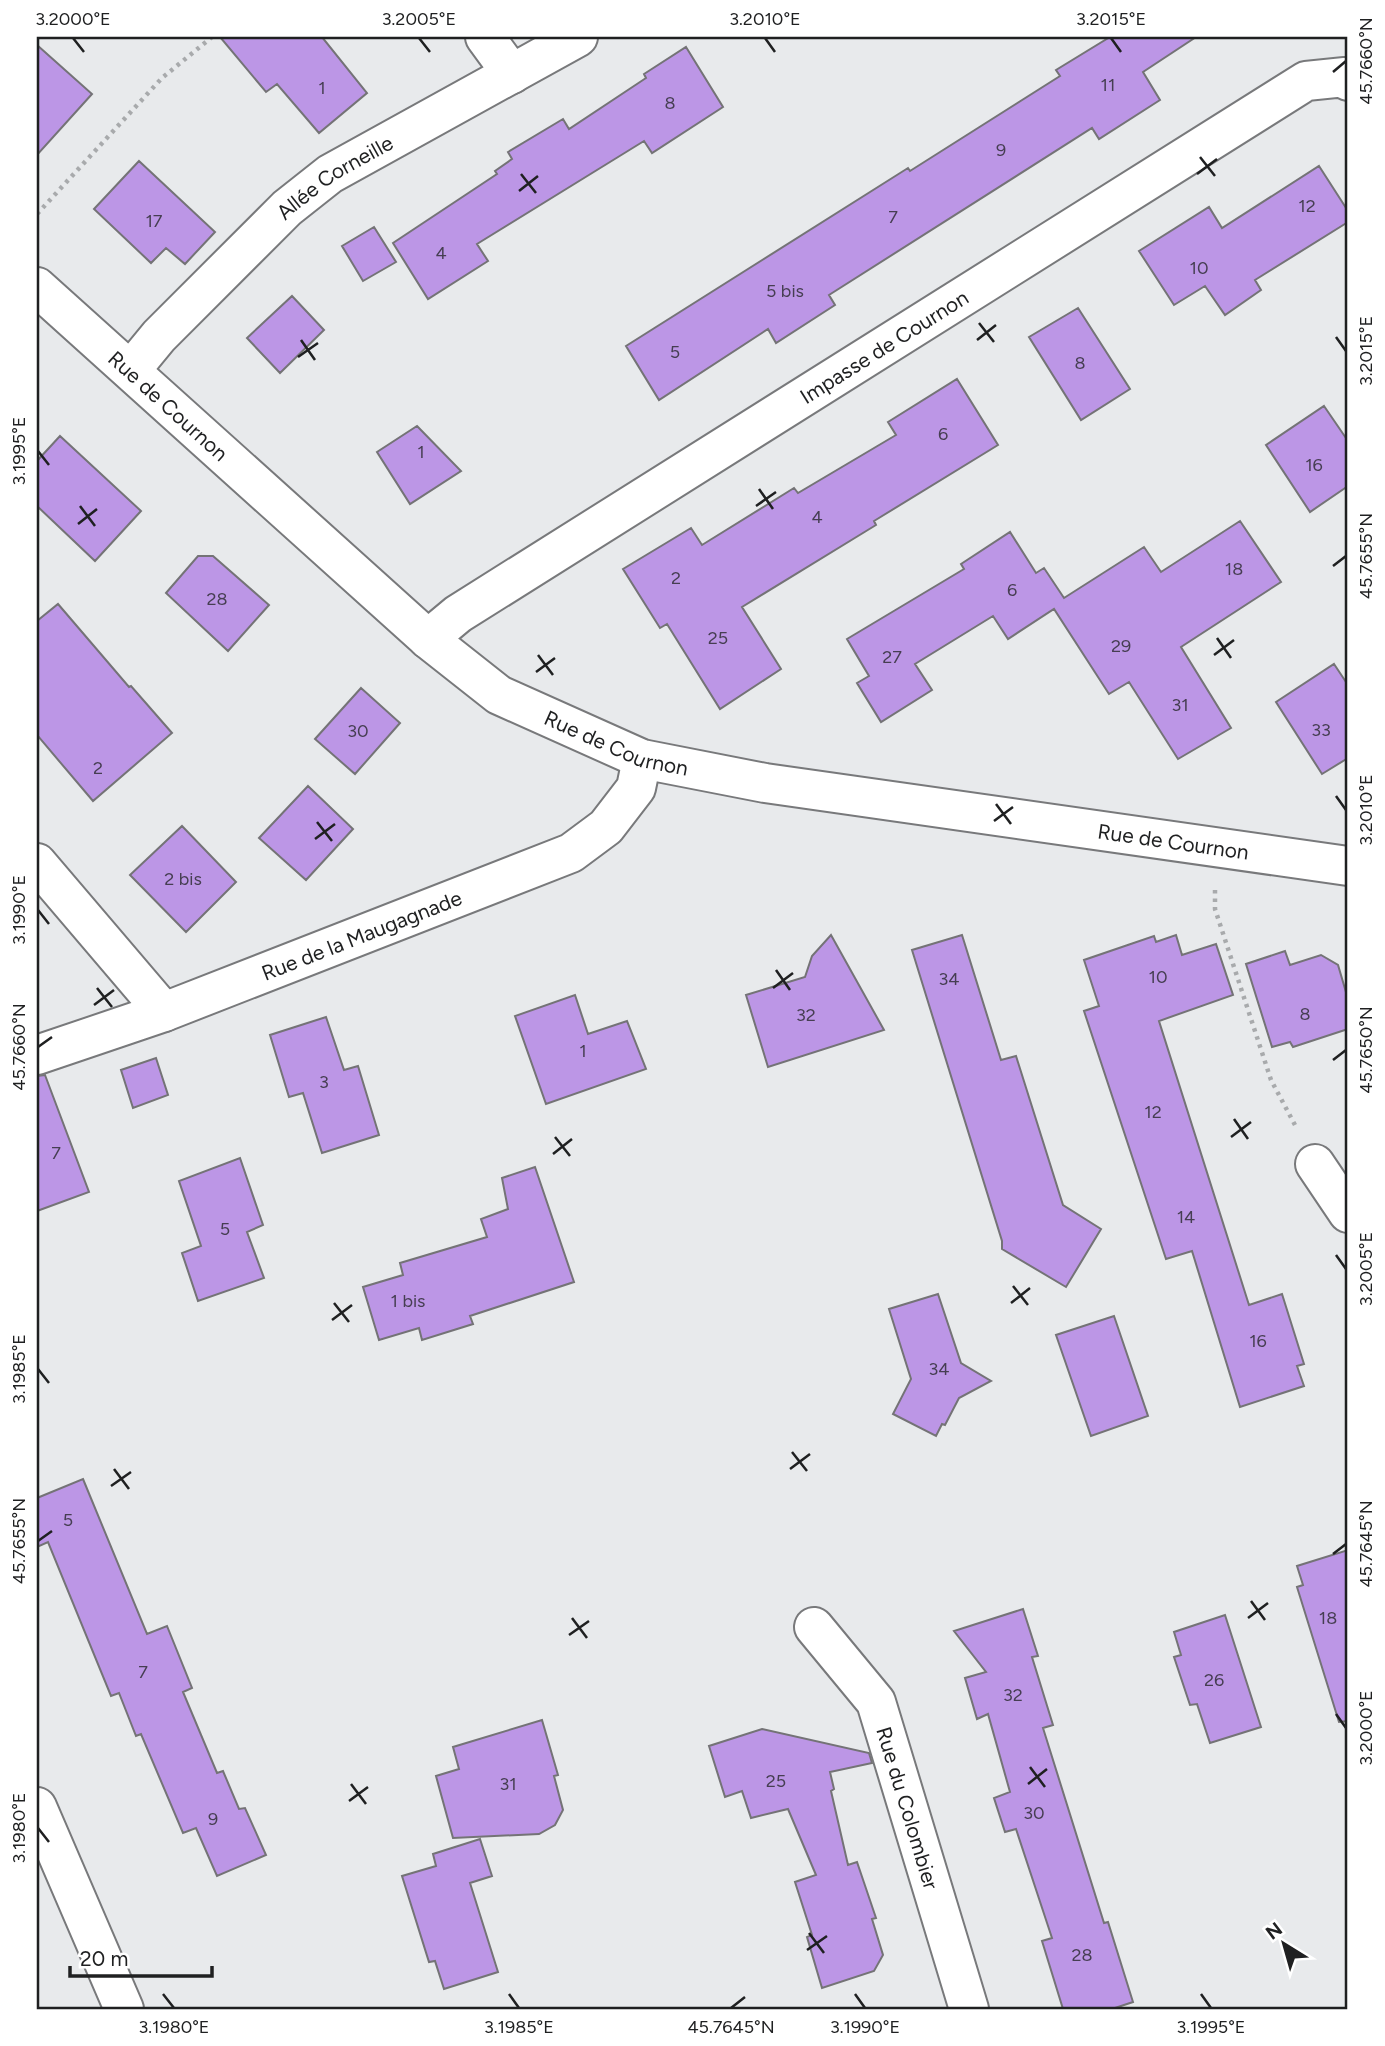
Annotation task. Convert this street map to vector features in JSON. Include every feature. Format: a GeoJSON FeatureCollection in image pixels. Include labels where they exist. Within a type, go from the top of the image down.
{"type":"FeatureCollection","features":[{"type":"Feature","properties":{"kind":"street"},"geometry":{"type":"LineString","coordinates":[[485,37],[512,74]]}},
{"type":"Feature","properties":{"kind":"street","name":"Allée Corneille"},"geometry":{"type":"LineString","coordinates":[[131,370],[159,336],[287,208],[330,174],[578,37]]}},
{"type":"Feature","properties":{"kind":"street","name":"Impasse de Cournon"},"geometry":{"type":"LineString","coordinates":[[428,639],[469,606],[1307,81],[1345,78],[1348,81]]}},
{"type":"Feature","properties":{"kind":"street","name":"Rue de Cournon"},"geometry":{"type":"LineString","coordinates":[[37,287],[428,639],[499,695],[642,759],[765,783],[1348,866]]}},
{"type":"Feature","properties":{"kind":"street","name":"Rue de la Maugagnade"},"geometry":{"type":"LineString","coordinates":[[37,1055],[164,1012],[572,853],[606,827],[636,788],[642,759]]}},
{"type":"Feature","properties":{"kind":"street"},"geometry":{"type":"LineString","coordinates":[[37,863],[164,1012]]}},
{"type":"Feature","properties":{"kind":"street"},"geometry":{"type":"LineString","coordinates":[[1315,1164],[1348,1213]]}},
{"type":"Feature","properties":{"kind":"street","name":"Rue du Colombier"},"geometry":{"type":"LineString","coordinates":[[814,1627],[876,1702],[969,2009]]}},
{"type":"Feature","properties":{"kind":"street"},"geometry":{"type":"LineString","coordinates":[[37,1807],[124,2009]]}},
{"type":"Feature","properties":{"kind":"path"},"geometry":{"type":"LineString","coordinates":[[37,214],[162,78],[212,37]]}},
{"type":"Feature","properties":{"kind":"path"},"geometry":{"type":"LineString","coordinates":[[1223,848],[1214,892],[1215,909],[1271,1080],[1315,1164]]}},
{"type":"Feature","properties":{"kind":"building"},"geometry":{"type":"Polygon","coordinates":[[[220,37],[322,37],[367,93],[319,133],[277,84],[266,92],[220,37]]]}},
{"type":"Feature","properties":{"kind":"building"},"geometry":{"type":"Polygon","coordinates":[[[1110,37],[1196,37],[1143,72],[1160,100],[1099,139],[1092,128],[829,295],[835,305],[776,343],[768,329],[659,400],[626,346],[908,168],[910,171],[1060,76],[1056,70],[1110,37]]]}},
{"type":"Feature","properties":{"kind":"building"},"geometry":{"type":"Polygon","coordinates":[[[37,45],[92,94],[37,155],[37,45]]]}},
{"type":"Feature","properties":{"kind":"building"},"geometry":{"type":"Polygon","coordinates":[[[686,47],[723,107],[652,153],[644,141],[477,244],[488,261],[428,299],[393,243],[497,174],[495,171],[512,159],[508,152],[563,119],[569,129],[646,78],[644,74],[686,47]]]}},
{"type":"Feature","properties":{"kind":"building"},"geometry":{"type":"Polygon","coordinates":[[[139,161],[215,232],[185,264],[166,248],[151,263],[94,209],[139,161]]]}},
{"type":"Feature","properties":{"kind":"building"},"geometry":{"type":"Polygon","coordinates":[[[1319,166],[1348,211],[1348,222],[1255,280],[1261,290],[1225,315],[1205,286],[1174,305],[1139,251],[1209,207],[1222,228],[1319,166]]]}},
{"type":"Feature","properties":{"kind":"building"},"geometry":{"type":"Polygon","coordinates":[[[374,227],[396,262],[363,281],[342,246],[374,227]]]}},
{"type":"Feature","properties":{"kind":"building"},"geometry":{"type":"Polygon","coordinates":[[[292,296],[324,330],[280,373],[247,338],[292,296]]]}},
{"type":"Feature","properties":{"kind":"building"},"geometry":{"type":"Polygon","coordinates":[[[1078,308],[1130,389],[1081,420],[1029,337],[1078,308]]]}},
{"type":"Feature","properties":{"kind":"building"},"geometry":{"type":"Polygon","coordinates":[[[957,379],[998,445],[874,521],[876,525],[742,607],[781,669],[720,709],[667,624],[660,628],[623,569],[691,528],[702,545],[794,488],[798,493],[896,435],[888,422],[957,379]]]}},
{"type":"Feature","properties":{"kind":"building"},"geometry":{"type":"Polygon","coordinates":[[[1324,406],[1348,441],[1348,486],[1310,512],[1266,445],[1324,406]]]}},
{"type":"Feature","properties":{"kind":"building"},"geometry":{"type":"Polygon","coordinates":[[[417,426],[461,471],[410,504],[377,452],[417,426]]]}},
{"type":"Feature","properties":{"kind":"building"},"geometry":{"type":"Polygon","coordinates":[[[60,436],[141,511],[95,561],[37,506],[37,461],[60,436]]]}},
{"type":"Feature","properties":{"kind":"building"},"geometry":{"type":"Polygon","coordinates":[[[1240,521],[1281,582],[1181,647],[1231,728],[1178,759],[1129,682],[1109,694],[1054,609],[1008,639],[993,616],[915,664],[932,690],[881,722],[857,683],[869,676],[847,639],[964,569],[961,564],[1010,532],[1036,573],[1044,568],[1064,598],[1144,547],[1161,572],[1240,521]]]}},
{"type":"Feature","properties":{"kind":"building"},"geometry":{"type":"Polygon","coordinates":[[[198,556],[213,556],[269,605],[228,651],[166,593],[198,556]]]}},
{"type":"Feature","properties":{"kind":"building"},"geometry":{"type":"Polygon","coordinates":[[[58,604],[172,733],[93,801],[37,735],[37,621],[58,604]]]}},
{"type":"Feature","properties":{"kind":"building"},"geometry":{"type":"Polygon","coordinates":[[[1334,664],[1348,685],[1348,758],[1322,774],[1276,702],[1334,664]]]}},
{"type":"Feature","properties":{"kind":"building"},"geometry":{"type":"Polygon","coordinates":[[[361,688],[400,723],[355,774],[315,739],[361,688]]]}},
{"type":"Feature","properties":{"kind":"building"},"geometry":{"type":"Polygon","coordinates":[[[308,786],[353,829],[306,880],[259,838],[308,786]]]}},
{"type":"Feature","properties":{"kind":"building"},"geometry":{"type":"Polygon","coordinates":[[[182,826],[236,882],[186,932],[130,875],[182,826]]]}},
{"type":"Feature","properties":{"kind":"building"},"geometry":{"type":"Polygon","coordinates":[[[831,935],[884,1030],[768,1067],[746,995],[805,977],[812,956],[831,935]]]}},
{"type":"Feature","properties":{"kind":"building"},"geometry":{"type":"Polygon","coordinates":[[[962,935],[1001,1060],[1016,1056],[1063,1205],[1101,1229],[1066,1287],[1002,1249],[1002,1241],[912,950],[962,935]]]}},
{"type":"Feature","properties":{"kind":"building"},"geometry":{"type":"Polygon","coordinates":[[[1176,935],[1182,955],[1216,944],[1233,995],[1159,1021],[1249,1305],[1282,1294],[1304,1364],[1297,1366],[1304,1386],[1240,1407],[1192,1251],[1166,1259],[1084,1011],[1099,1006],[1084,960],[1154,936],[1156,942],[1176,935]]]}},
{"type":"Feature","properties":{"kind":"building"},"geometry":{"type":"Polygon","coordinates":[[[1285,951],[1290,965],[1321,955],[1338,965],[1348,999],[1348,1029],[1293,1047],[1290,1042],[1272,1047],[1246,964],[1285,951]]]}},
{"type":"Feature","properties":{"kind":"building"},"geometry":{"type":"Polygon","coordinates":[[[575,995],[588,1034],[627,1021],[646,1069],[546,1104],[515,1016],[575,995]]]}},
{"type":"Feature","properties":{"kind":"building"},"geometry":{"type":"Polygon","coordinates":[[[326,1017],[344,1070],[358,1066],[379,1135],[322,1153],[303,1093],[289,1097],[270,1035],[326,1017]]]}},
{"type":"Feature","properties":{"kind":"building"},"geometry":{"type":"Polygon","coordinates":[[[156,1058],[168,1095],[133,1108],[121,1070],[156,1058]]]}},
{"type":"Feature","properties":{"kind":"building"},"geometry":{"type":"Polygon","coordinates":[[[45,1075],[89,1192],[37,1211],[37,1076],[45,1075]]]}},
{"type":"Feature","properties":{"kind":"building"},"geometry":{"type":"Polygon","coordinates":[[[240,1158],[263,1225],[247,1232],[264,1278],[198,1301],[182,1253],[201,1246],[179,1181],[240,1158]]]}},
{"type":"Feature","properties":{"kind":"building"},"geometry":{"type":"Polygon","coordinates":[[[535,1167],[574,1282],[470,1316],[473,1324],[422,1340],[419,1328],[379,1340],[363,1287],[403,1275],[400,1263],[487,1237],[481,1219],[508,1209],[502,1178],[535,1167]]]}},
{"type":"Feature","properties":{"kind":"building"},"geometry":{"type":"Polygon","coordinates":[[[938,1294],[961,1363],[991,1381],[959,1398],[936,1436],[893,1414],[911,1379],[889,1309],[938,1294]]]}},
{"type":"Feature","properties":{"kind":"building"},"geometry":{"type":"Polygon","coordinates":[[[1114,1316],[1148,1416],[1091,1436],[1056,1335],[1114,1316]]]}},
{"type":"Feature","properties":{"kind":"building"},"geometry":{"type":"Polygon","coordinates":[[[83,1479],[147,1634],[167,1626],[192,1688],[183,1692],[217,1773],[223,1771],[239,1809],[245,1808],[266,1855],[217,1876],[196,1828],[183,1833],[141,1734],[136,1736],[119,1693],[111,1696],[48,1542],[37,1547],[37,1498],[83,1479]]]}},
{"type":"Feature","properties":{"kind":"building"},"geometry":{"type":"Polygon","coordinates":[[[1348,1550],[1348,1721],[1339,1722],[1297,1587],[1303,1585],[1297,1566],[1348,1550]]]}},
{"type":"Feature","properties":{"kind":"building"},"geometry":{"type":"Polygon","coordinates":[[[1023,1609],[1038,1656],[1032,1657],[1053,1725],[1043,1728],[1104,1923],[1108,1922],[1133,2002],[1112,2009],[1063,2009],[1042,1941],[1052,1938],[1016,1829],[1005,1832],[994,1798],[1010,1792],[988,1714],[977,1719],[965,1678],[986,1672],[954,1631],[1023,1609]]]}},
{"type":"Feature","properties":{"kind":"building"},"geometry":{"type":"Polygon","coordinates":[[[1225,1615],[1261,1727],[1210,1743],[1197,1704],[1190,1705],[1174,1657],[1181,1655],[1174,1632],[1225,1615]]]}},
{"type":"Feature","properties":{"kind":"building"},"geometry":{"type":"Polygon","coordinates":[[[542,1720],[558,1775],[554,1776],[563,1810],[555,1825],[539,1834],[453,1838],[436,1776],[459,1769],[453,1747],[542,1720]]]}},
{"type":"Feature","properties":{"kind":"building"},"geometry":{"type":"Polygon","coordinates":[[[762,1729],[869,1753],[872,1763],[830,1772],[834,1789],[831,1791],[848,1865],[857,1862],[876,1918],[872,1919],[883,1955],[874,1971],[822,1988],[807,1937],[812,1935],[795,1882],[816,1875],[788,1809],[751,1818],[742,1791],[725,1797],[709,1746],[762,1729]]]}},
{"type":"Feature","properties":{"kind":"building"},"geometry":{"type":"Polygon","coordinates":[[[480,1839],[492,1876],[470,1883],[498,1972],[444,1989],[435,1961],[429,1962],[402,1876],[436,1866],[433,1854],[480,1839]]]}}]}
